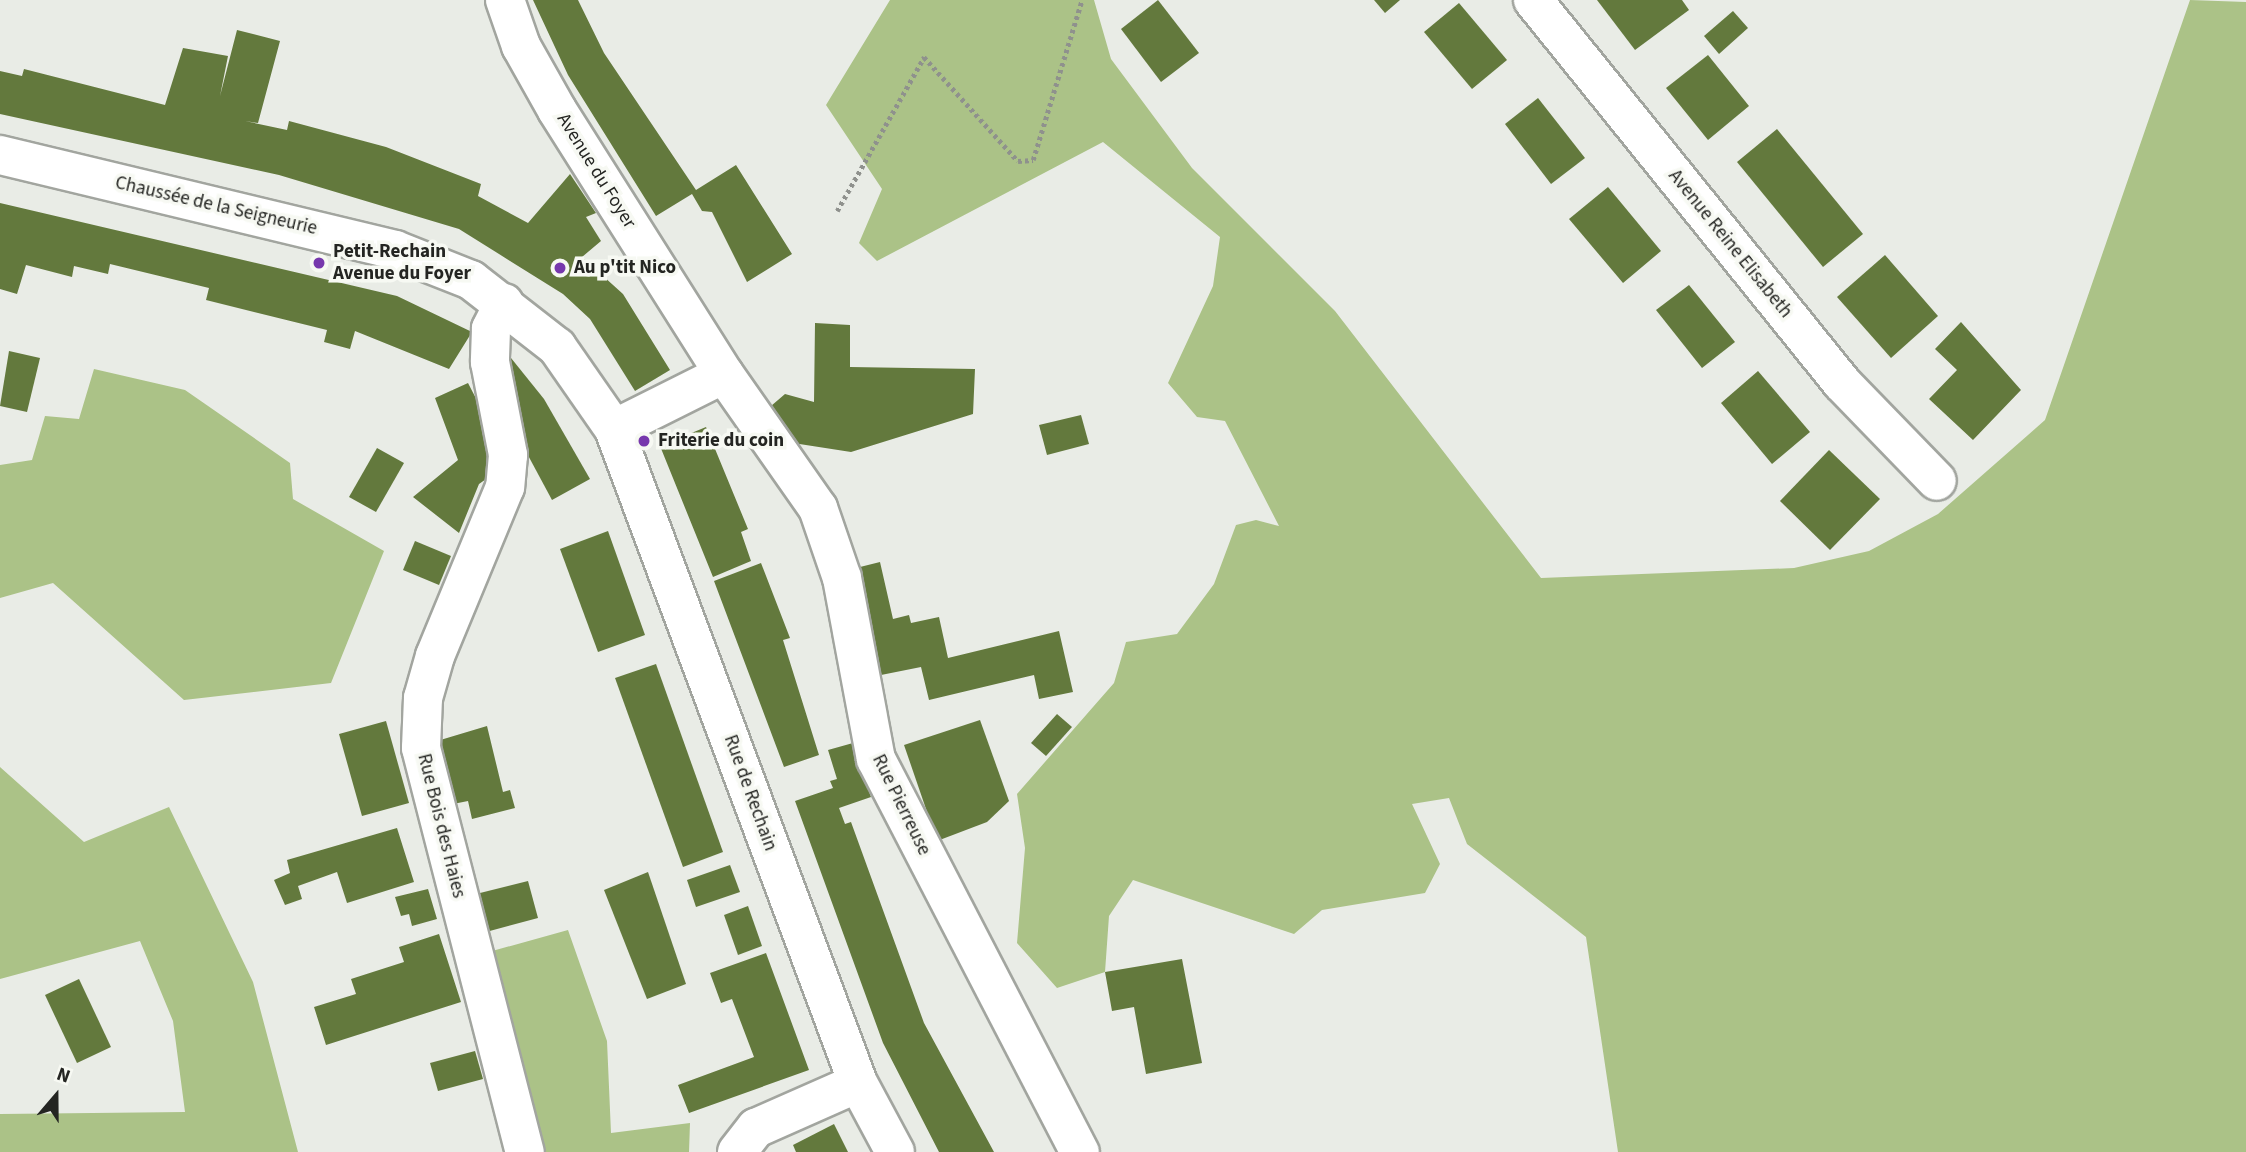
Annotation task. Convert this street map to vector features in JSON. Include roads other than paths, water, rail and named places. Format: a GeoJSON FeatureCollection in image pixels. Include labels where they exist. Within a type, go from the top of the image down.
{"type":"FeatureCollection","features":[{"type":"Feature","properties":{"kind":"street","name":"Avenue du Foyer"},"geometry":{"type":"LineString","coordinates":[[505,0],[521,46],[557,110],[724,374]]}},
{"type":"Feature","properties":{"kind":"street","name":"Avenue Reine Elisabeth"},"geometry":{"type":"LineString","coordinates":[[1533,0],[1842,383],[1937,481]]}},
{"type":"Feature","properties":{"kind":"street","name":"Chaussée de la Seigneurie"},"geometry":{"type":"LineString","coordinates":[[0,155],[395,250],[462,276],[504,303],[557,347],[614,429]]}},
{"type":"Feature","properties":{"kind":"street","name":"Rue Bois des Haies"},"geometry":{"type":"LineString","coordinates":[[504,303],[491,329],[490,362],[508,455],[505,488],[435,656],[423,698],[421,748],[525,1152]]}},
{"type":"Feature","properties":{"kind":"street"},"geometry":{"type":"LineString","coordinates":[[614,429],[724,374]]}},
{"type":"Feature","properties":{"kind":"street","name":"Rue Pierreuse"},"geometry":{"type":"LineString","coordinates":[[724,374],[818,508],[842,578],[876,759],[1080,1152]]}},
{"type":"Feature","properties":{"kind":"street","name":"Rue de Rechain"},"geometry":{"type":"LineString","coordinates":[[614,429],[858,1083],[895,1152]]}},
{"type":"Feature","properties":{"kind":"street"},"geometry":{"type":"LineString","coordinates":[[737,1152],[756,1128],[858,1083]]}},
{"type":"Feature","properties":{"kind":"place","name":"Petit-Rechain Avenue du Foyer"},"geometry":{"type":"Point","coordinates":[319,263]}},
{"type":"Feature","properties":{"kind":"place","name":"Au p'tit Nico"},"geometry":{"type":"Point","coordinates":[560,268]}},
{"type":"Feature","properties":{"kind":"place","name":"Friterie du coin"},"geometry":{"type":"Point","coordinates":[644,441]}}]}
